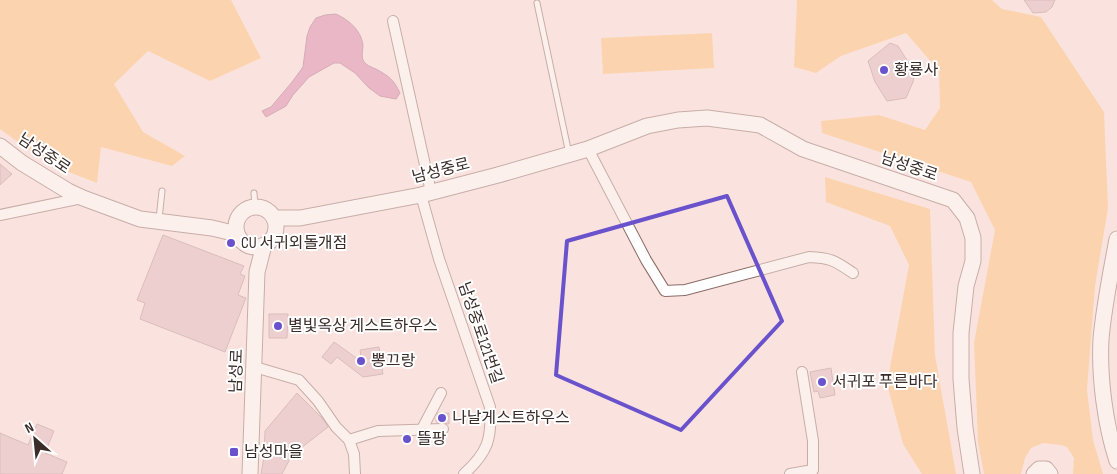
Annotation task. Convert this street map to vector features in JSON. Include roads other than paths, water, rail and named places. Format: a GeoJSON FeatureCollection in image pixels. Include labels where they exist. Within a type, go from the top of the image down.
{"type":"FeatureCollection","features":[{"type":"Feature","properties":{"kind":"street","name":"남성중로121번길"},"geometry":{"type":"LineString","coordinates":[[393,21],[439,259],[490,408],[491,433],[488,443],[476,464],[464,474]]}},
{"type":"Feature","properties":{"kind":"street","name":"남성중로"},"geometry":{"type":"LineString","coordinates":[[275,224],[426,193],[498,175],[588,149],[647,126],[678,120],[707,118],[760,125],[803,149],[953,200],[967,218],[973,238],[973,261],[966,286],[961,332],[961,378],[965,428],[972,474]]}},
{"type":"Feature","properties":{"kind":"street","name":"남성중로"},"geometry":{"type":"LineString","coordinates":[[0,146],[22,163],[68,191],[140,219],[212,228],[237,229]]}},
{"type":"Feature","properties":{"kind":"street"},"geometry":{"type":"LineString","coordinates":[[588,149],[646,260],[665,291],[685,290],[809,257],[836,261],[853,273]]}},
{"type":"Feature","properties":{"kind":"street"},"geometry":{"type":"LineString","coordinates":[[0,215],[83,198]]}},
{"type":"Feature","properties":{"kind":"street"},"geometry":{"type":"LineString","coordinates":[[254,200],[271,213],[275,224],[272,238],[257,245],[245,243],[237,229],[238,217],[254,200]]}},
{"type":"Feature","properties":{"kind":"street"},"geometry":{"type":"LineString","coordinates":[[1117,239],[1103,329],[1101,368],[1106,417],[1117,461]]}},
{"type":"Feature","properties":{"kind":"street","name":"남성로"},"geometry":{"type":"LineString","coordinates":[[250,474],[255,366],[257,245]]}},
{"type":"Feature","properties":{"kind":"street"},"geometry":{"type":"LineString","coordinates":[[255,366],[299,380],[318,401],[336,427],[349,440],[354,454],[355,474]]}},
{"type":"Feature","properties":{"kind":"street"},"geometry":{"type":"LineString","coordinates":[[790,474],[813,472],[813,441],[802,372]]}},
{"type":"Feature","properties":{"kind":"street"},"geometry":{"type":"LineString","coordinates":[[422,429],[441,393]]}},
{"type":"Feature","properties":{"kind":"street"},"geometry":{"type":"LineString","coordinates":[[349,440],[378,431],[443,429]]}},
{"type":"Feature","properties":{"kind":"street"},"geometry":{"type":"LineString","coordinates":[[1034,474],[1039,469],[1046,469],[1050,474]]}},
{"type":"Feature","properties":{"kind":"lane"},"geometry":{"type":"LineString","coordinates":[[536,3],[569,154]]}},
{"type":"Feature","properties":{"kind":"lane"},"geometry":{"type":"LineString","coordinates":[[159,222],[162,191]]}},
{"type":"Feature","properties":{"kind":"place","name":"황룡사"},"geometry":{"type":"Point","coordinates":[884,70]}},
{"type":"Feature","properties":{"kind":"place","name":"CU 서귀외돌개점"},"geometry":{"type":"Point","coordinates":[231,243]}},
{"type":"Feature","properties":{"kind":"place","name":"별빛옥상 게스트하우스"},"geometry":{"type":"Point","coordinates":[278,326]}},
{"type":"Feature","properties":{"kind":"place","name":"뽕끄랑"},"geometry":{"type":"Point","coordinates":[361,361]}},
{"type":"Feature","properties":{"kind":"place","name":"서귀포 푸른바다"},"geometry":{"type":"Point","coordinates":[822,382]}},
{"type":"Feature","properties":{"kind":"place","name":"나날게스트하우스"},"geometry":{"type":"Point","coordinates":[442,418]}},
{"type":"Feature","properties":{"kind":"place","name":"뜰팡"},"geometry":{"type":"Point","coordinates":[407,439]}},
{"type":"Feature","properties":{"kind":"place","name":"남성마을"},"geometry":{"type":"Point","coordinates":[234,452]}}]}
